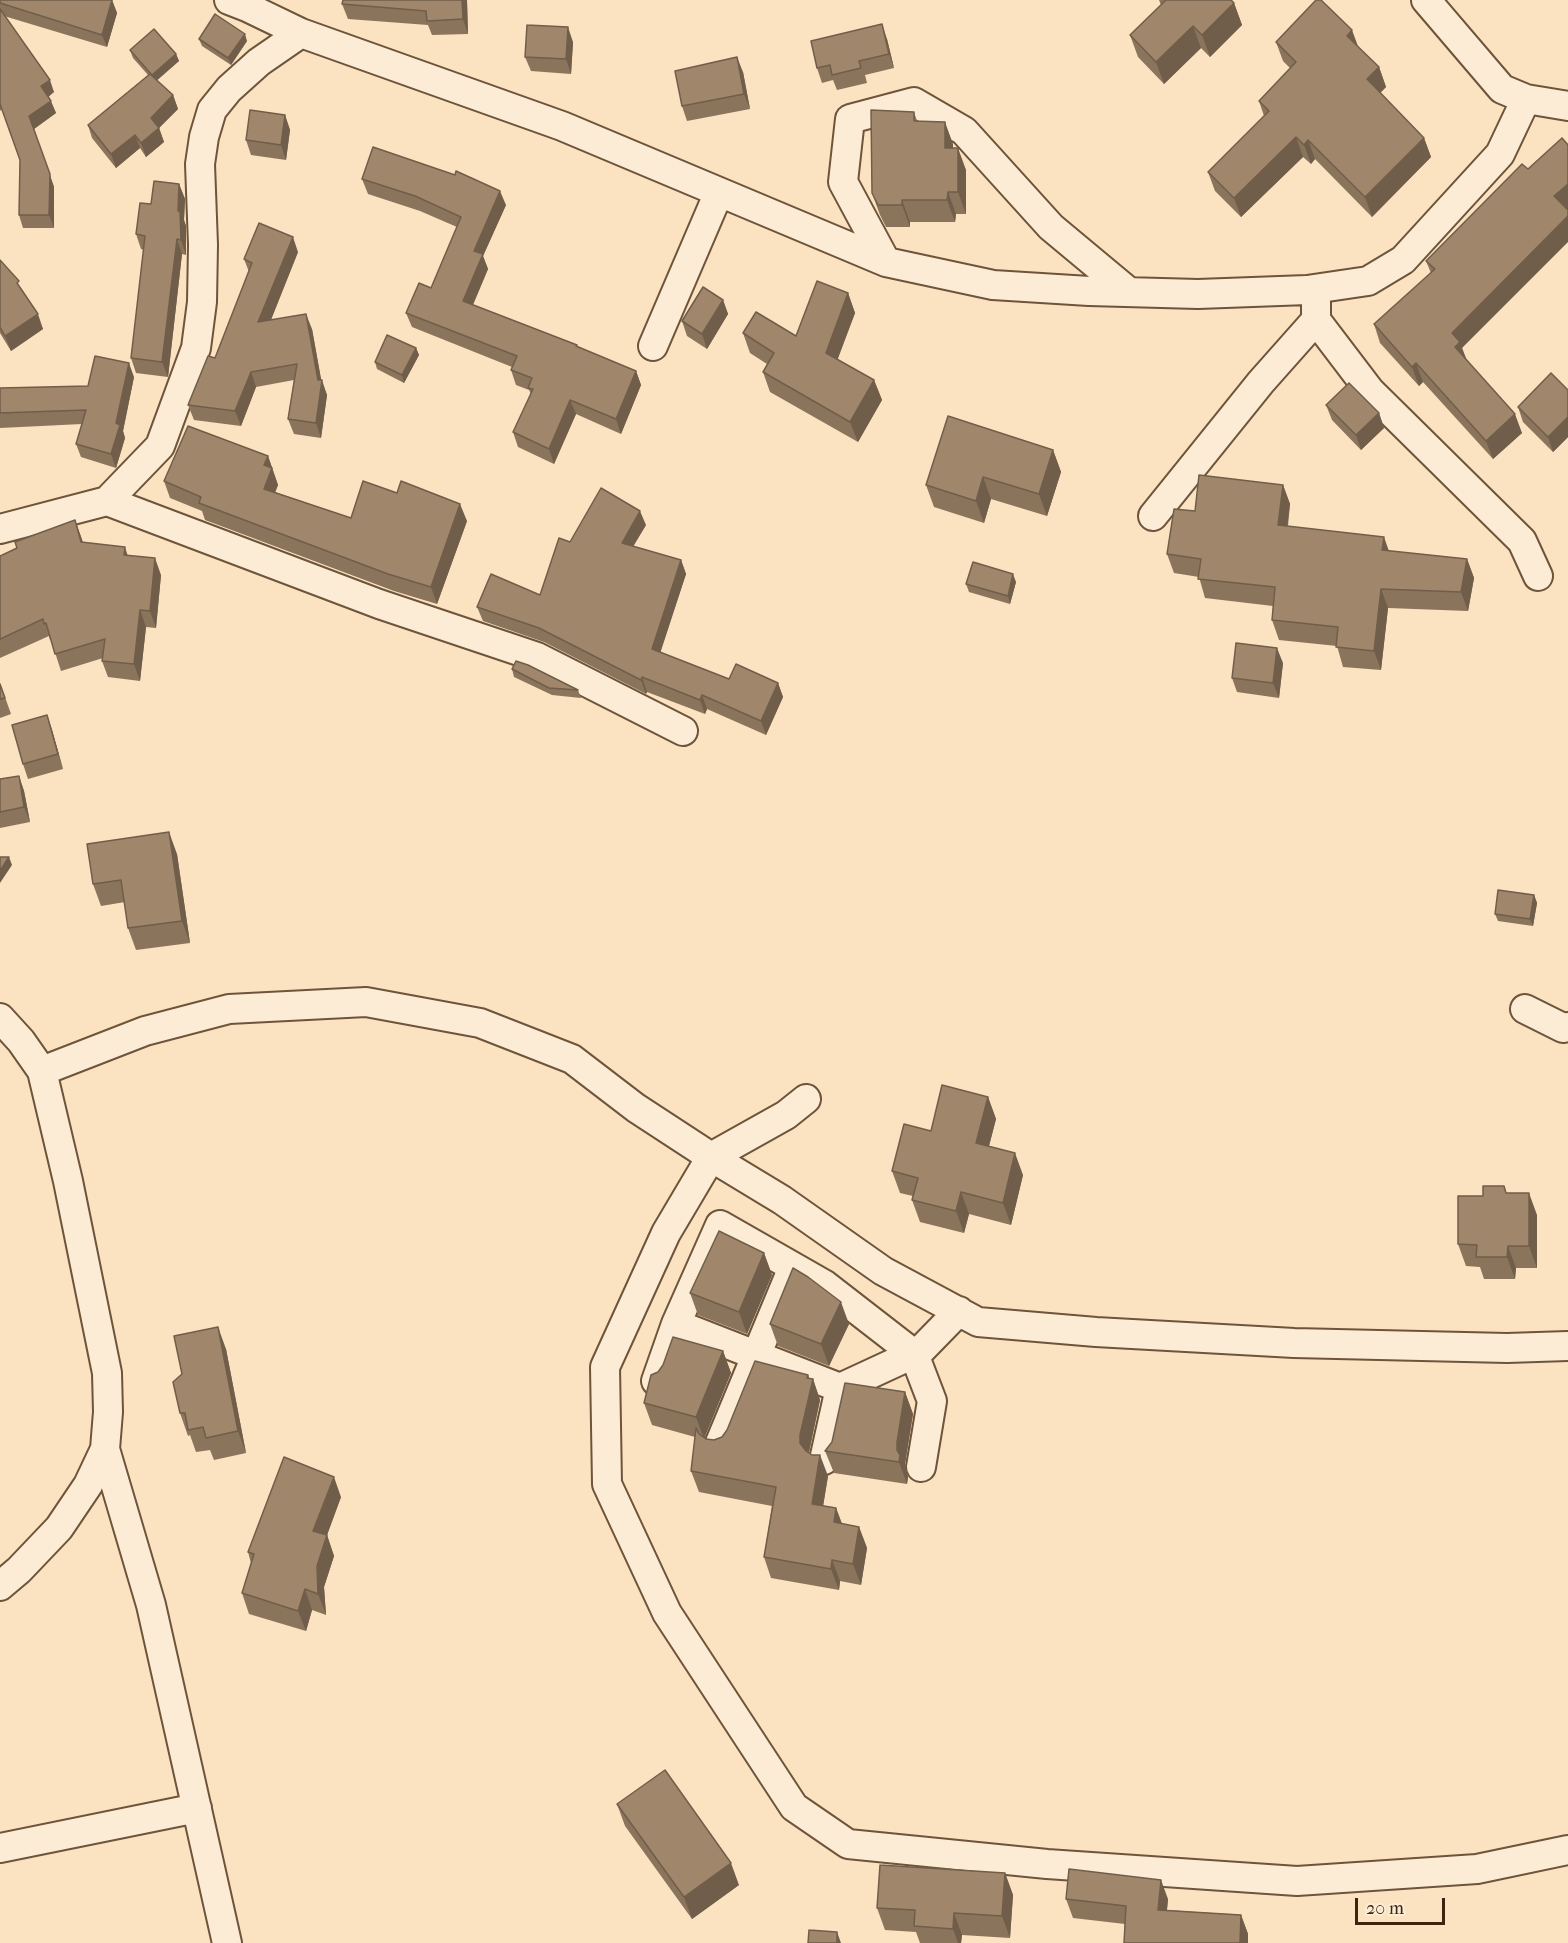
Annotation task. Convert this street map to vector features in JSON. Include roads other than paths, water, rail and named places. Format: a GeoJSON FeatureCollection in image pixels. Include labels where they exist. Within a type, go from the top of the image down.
{"type":"FeatureCollection","features":[{"type":"Feature","properties":{"kind":"street"},"geometry":{"type":"LineString","coordinates":[[229,0],[301,33],[562,126],[886,262],[993,285],[1198,294],[1317,288],[1368,281],[1403,260],[1500,154],[1526,99]]}},
{"type":"Feature","properties":{"kind":"street"},"geometry":{"type":"LineString","coordinates":[[1426,0],[1502,89],[1526,99],[1568,106]]}},
{"type":"Feature","properties":{"kind":"street"},"geometry":{"type":"LineString","coordinates":[[0,529],[107,501],[160,446],[196,348],[202,302],[204,245],[200,164],[204,137],[212,110],[230,89],[259,62],[301,33]]}},
{"type":"Feature","properties":{"kind":"street"},"geometry":{"type":"LineString","coordinates":[[886,262],[843,182],[850,119],[914,102],[964,131],[1052,227],[1129,292]]}},
{"type":"Feature","properties":{"kind":"street"},"geometry":{"type":"LineString","coordinates":[[653,346],[719,192]]}},
{"type":"Feature","properties":{"kind":"street"},"geometry":{"type":"LineString","coordinates":[[1317,288],[1316,320],[1370,391],[1522,541],[1538,576]]}},
{"type":"Feature","properties":{"kind":"street"},"geometry":{"type":"LineString","coordinates":[[1153,516],[1261,382],[1316,320]]}},
{"type":"Feature","properties":{"kind":"street"},"geometry":{"type":"LineString","coordinates":[[107,501],[379,604],[537,657],[683,731]]}},
{"type":"Feature","properties":{"kind":"street"},"geometry":{"type":"LineString","coordinates":[[42,1071],[145,1031],[230,1009],[366,1002],[480,1023],[572,1059],[636,1108],[782,1200],[883,1271],[978,1322],[1096,1332],[1294,1343],[1507,1348],[1568,1346]]}},
{"type":"Feature","properties":{"kind":"street"},"geometry":{"type":"LineString","coordinates":[[1525,1010],[1563,1028],[1568,1027]]}},
{"type":"Feature","properties":{"kind":"street"},"geometry":{"type":"LineString","coordinates":[[0,1018],[21,1041],[42,1071],[68,1181],[106,1373],[108,1412],[105,1449],[88,1485],[59,1528],[19,1570],[0,1586]]}},
{"type":"Feature","properties":{"kind":"street"},"geometry":{"type":"LineString","coordinates":[[806,1099],[786,1115],[711,1157],[666,1233],[605,1367],[607,1485],[667,1613],[794,1807],[848,1844],[1047,1864],[1297,1881],[1476,1869],[1568,1850]]}},
{"type":"Feature","properties":{"kind":"street"},"geometry":{"type":"LineString","coordinates":[[656,1381],[676,1324],[720,1225],[825,1285],[914,1354],[932,1401],[921,1467]]}},
{"type":"Feature","properties":{"kind":"street"},"geometry":{"type":"LineString","coordinates":[[719,1445],[793,1267]]}},
{"type":"Feature","properties":{"kind":"street"},"geometry":{"type":"LineString","coordinates":[[676,1324],[840,1388],[920,1352],[958,1311]]}},
{"type":"Feature","properties":{"kind":"street"},"geometry":{"type":"LineString","coordinates":[[824,1460],[840,1388]]}},
{"type":"Feature","properties":{"kind":"street"},"geometry":{"type":"LineString","coordinates":[[105,1449],[151,1605],[226,1943]]}},
{"type":"Feature","properties":{"kind":"street"},"geometry":{"type":"LineString","coordinates":[[0,1848],[196,1808]]}}]}
